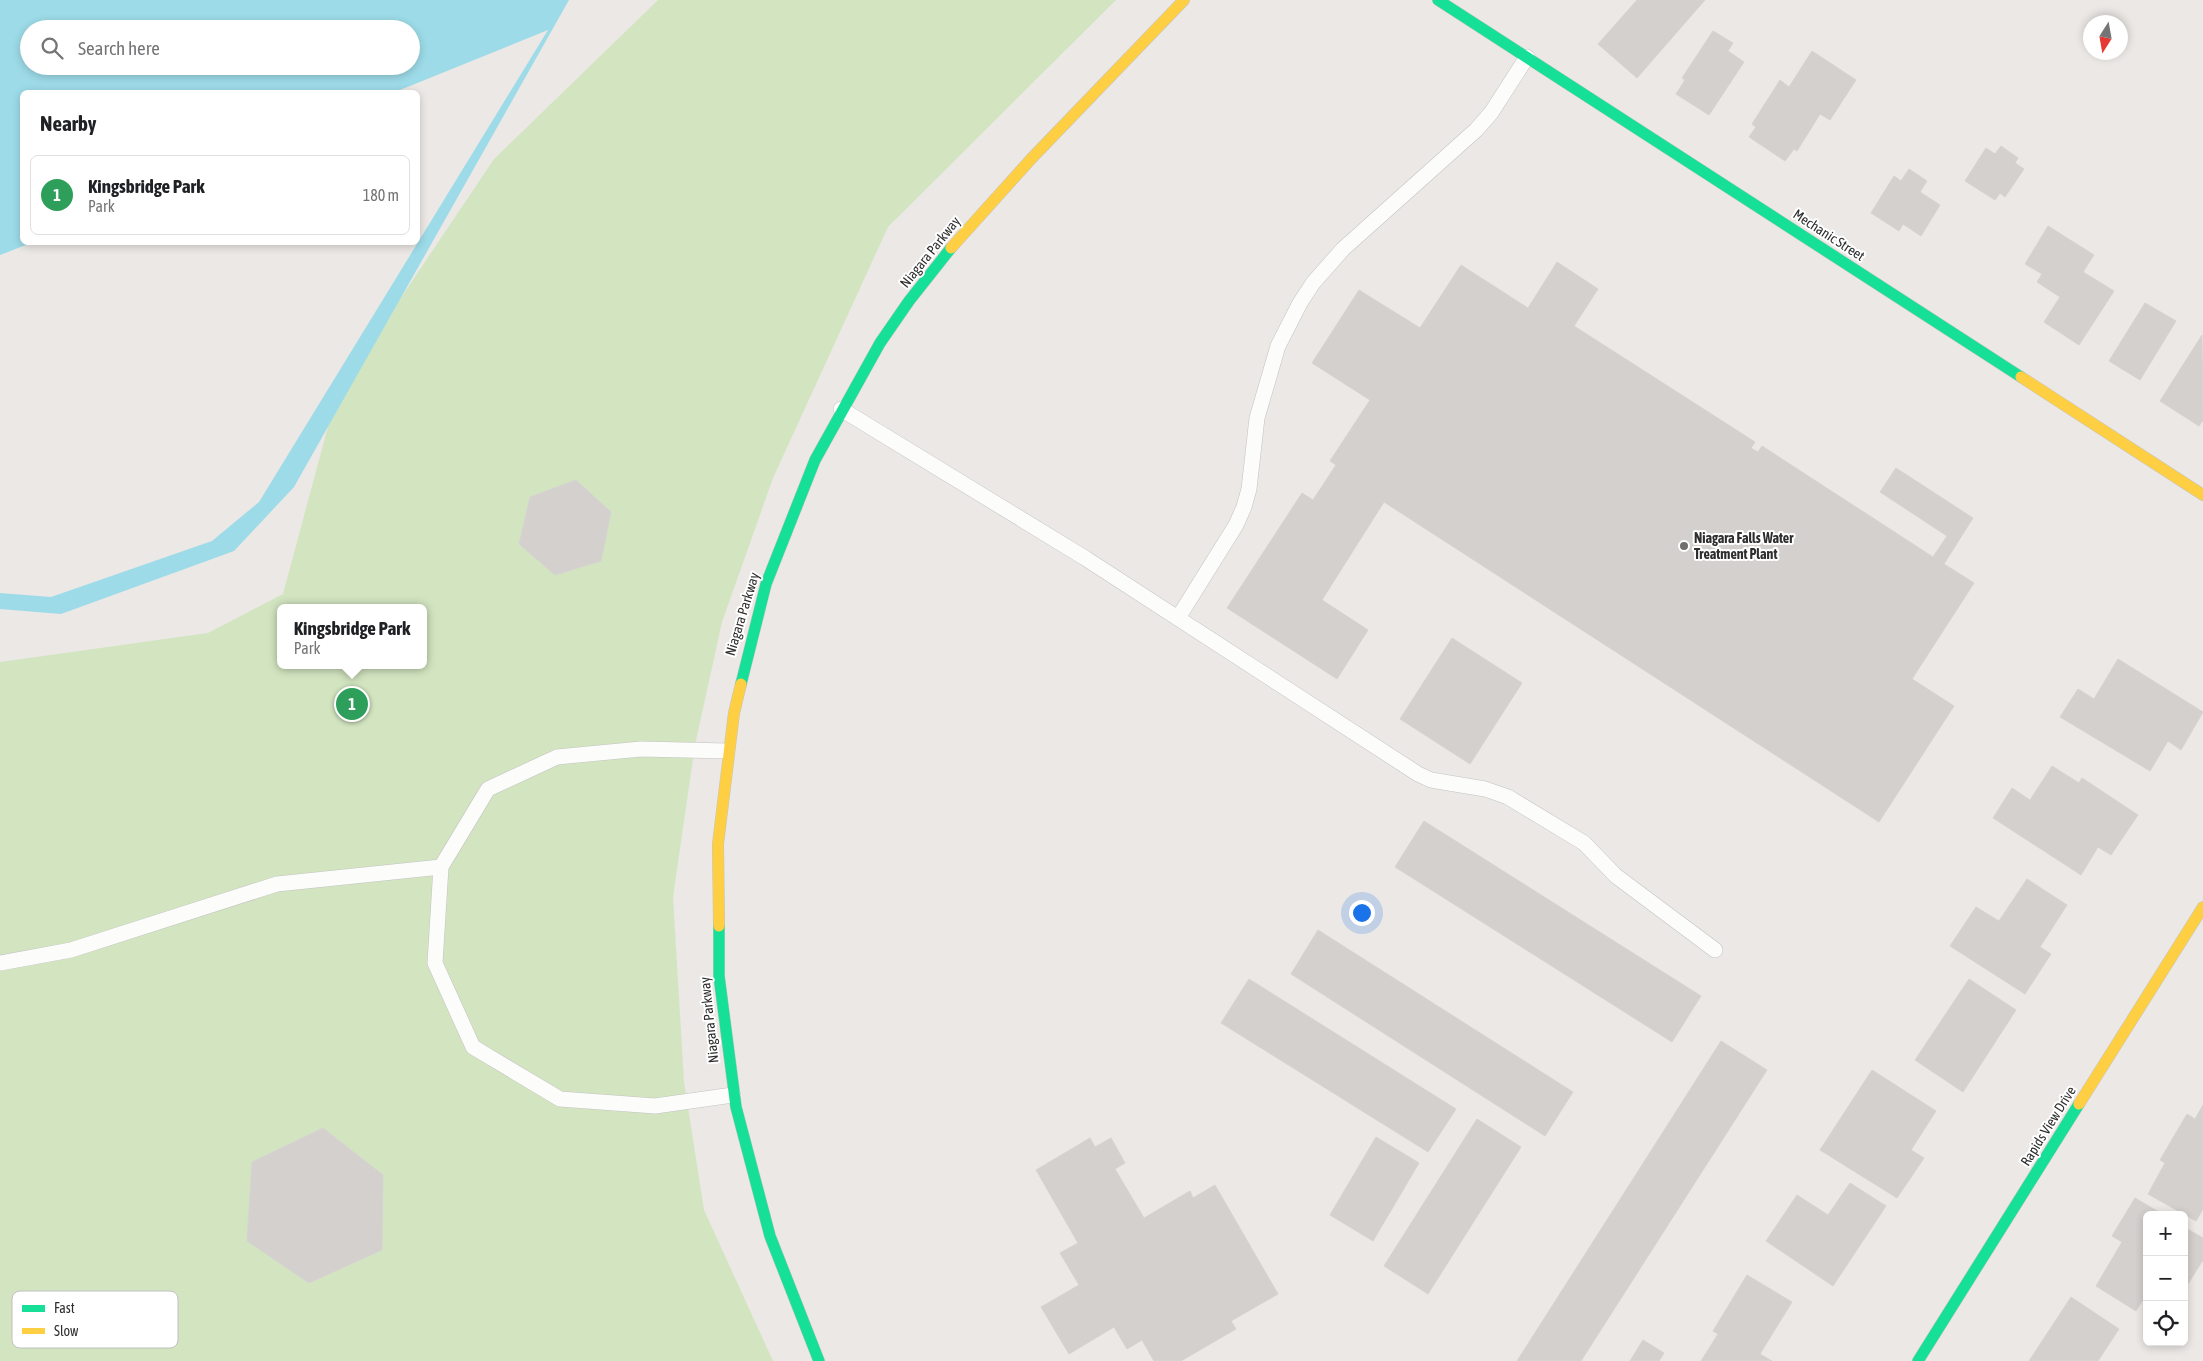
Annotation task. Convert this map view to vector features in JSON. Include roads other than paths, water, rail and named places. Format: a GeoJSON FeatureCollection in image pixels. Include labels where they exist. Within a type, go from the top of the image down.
{"type":"FeatureCollection","features":[{"type":"Feature","properties":{"kind":"main road","name":"Niagara Parkway"},"geometry":{"type":"LineString","coordinates":[[819,1361],[791,1297],[772,1245],[755,1188],[733,1095],[721,996],[716,920],[717,847],[727,751],[742,663],[766,581],[797,499],[840,408],[880,343],[928,274],[1052,136],[1184,0]]}},
{"type":"Feature","properties":{"kind":"main road","name":"Mechanic Street"},"geometry":{"type":"LineString","coordinates":[[1438,0],[2203,495]]}},
{"type":"Feature","properties":{"kind":"main road","name":"Rapids View Drive"},"geometry":{"type":"LineString","coordinates":[[1918,1361],[2203,907]]}},
{"type":"Feature","properties":{"kind":"lane"},"geometry":{"type":"LineString","coordinates":[[1178,618],[1236,525],[1244,507],[1249,488],[1257,418],[1278,346],[1300,303],[1318,277],[1343,249],[1476,130],[1491,113],[1527,57]]}},
{"type":"Feature","properties":{"kind":"lane"},"geometry":{"type":"LineString","coordinates":[[840,408],[1077,553],[1418,774],[1446,783],[1497,792],[1577,839],[1616,876],[1715,950]]}},
{"type":"Feature","properties":{"kind":"lane"},"geometry":{"type":"LineString","coordinates":[[727,751],[641,749],[557,756],[488,790],[441,867],[435,963],[473,1047],[560,1099],[655,1106],[733,1095]]}},
{"type":"Feature","properties":{"kind":"lane"},"geometry":{"type":"LineString","coordinates":[[0,963],[71,950],[278,884],[441,867]]}},
{"type":"Feature","properties":{"kind":"water"},"geometry":{"type":"Polygon","coordinates":[[[0,0],[569,0],[294,487],[234,551],[61,614],[0,609],[0,593],[51,597],[212,541],[259,502],[416,245],[420,245],[420,239],[548,30],[400,90],[20,90],[20,245],[26,245],[0,255],[0,0]]]}},
{"type":"Feature","properties":{"kind":"place","name":"Niagara Falls Water Treatment Plant"},"geometry":{"type":"Point","coordinates":[1684,546]}},
{"type":"Feature","properties":{"kind":"place","name":"Kingsbridge Park"},"geometry":{"type":"Point","coordinates":[352,704]}}]}
